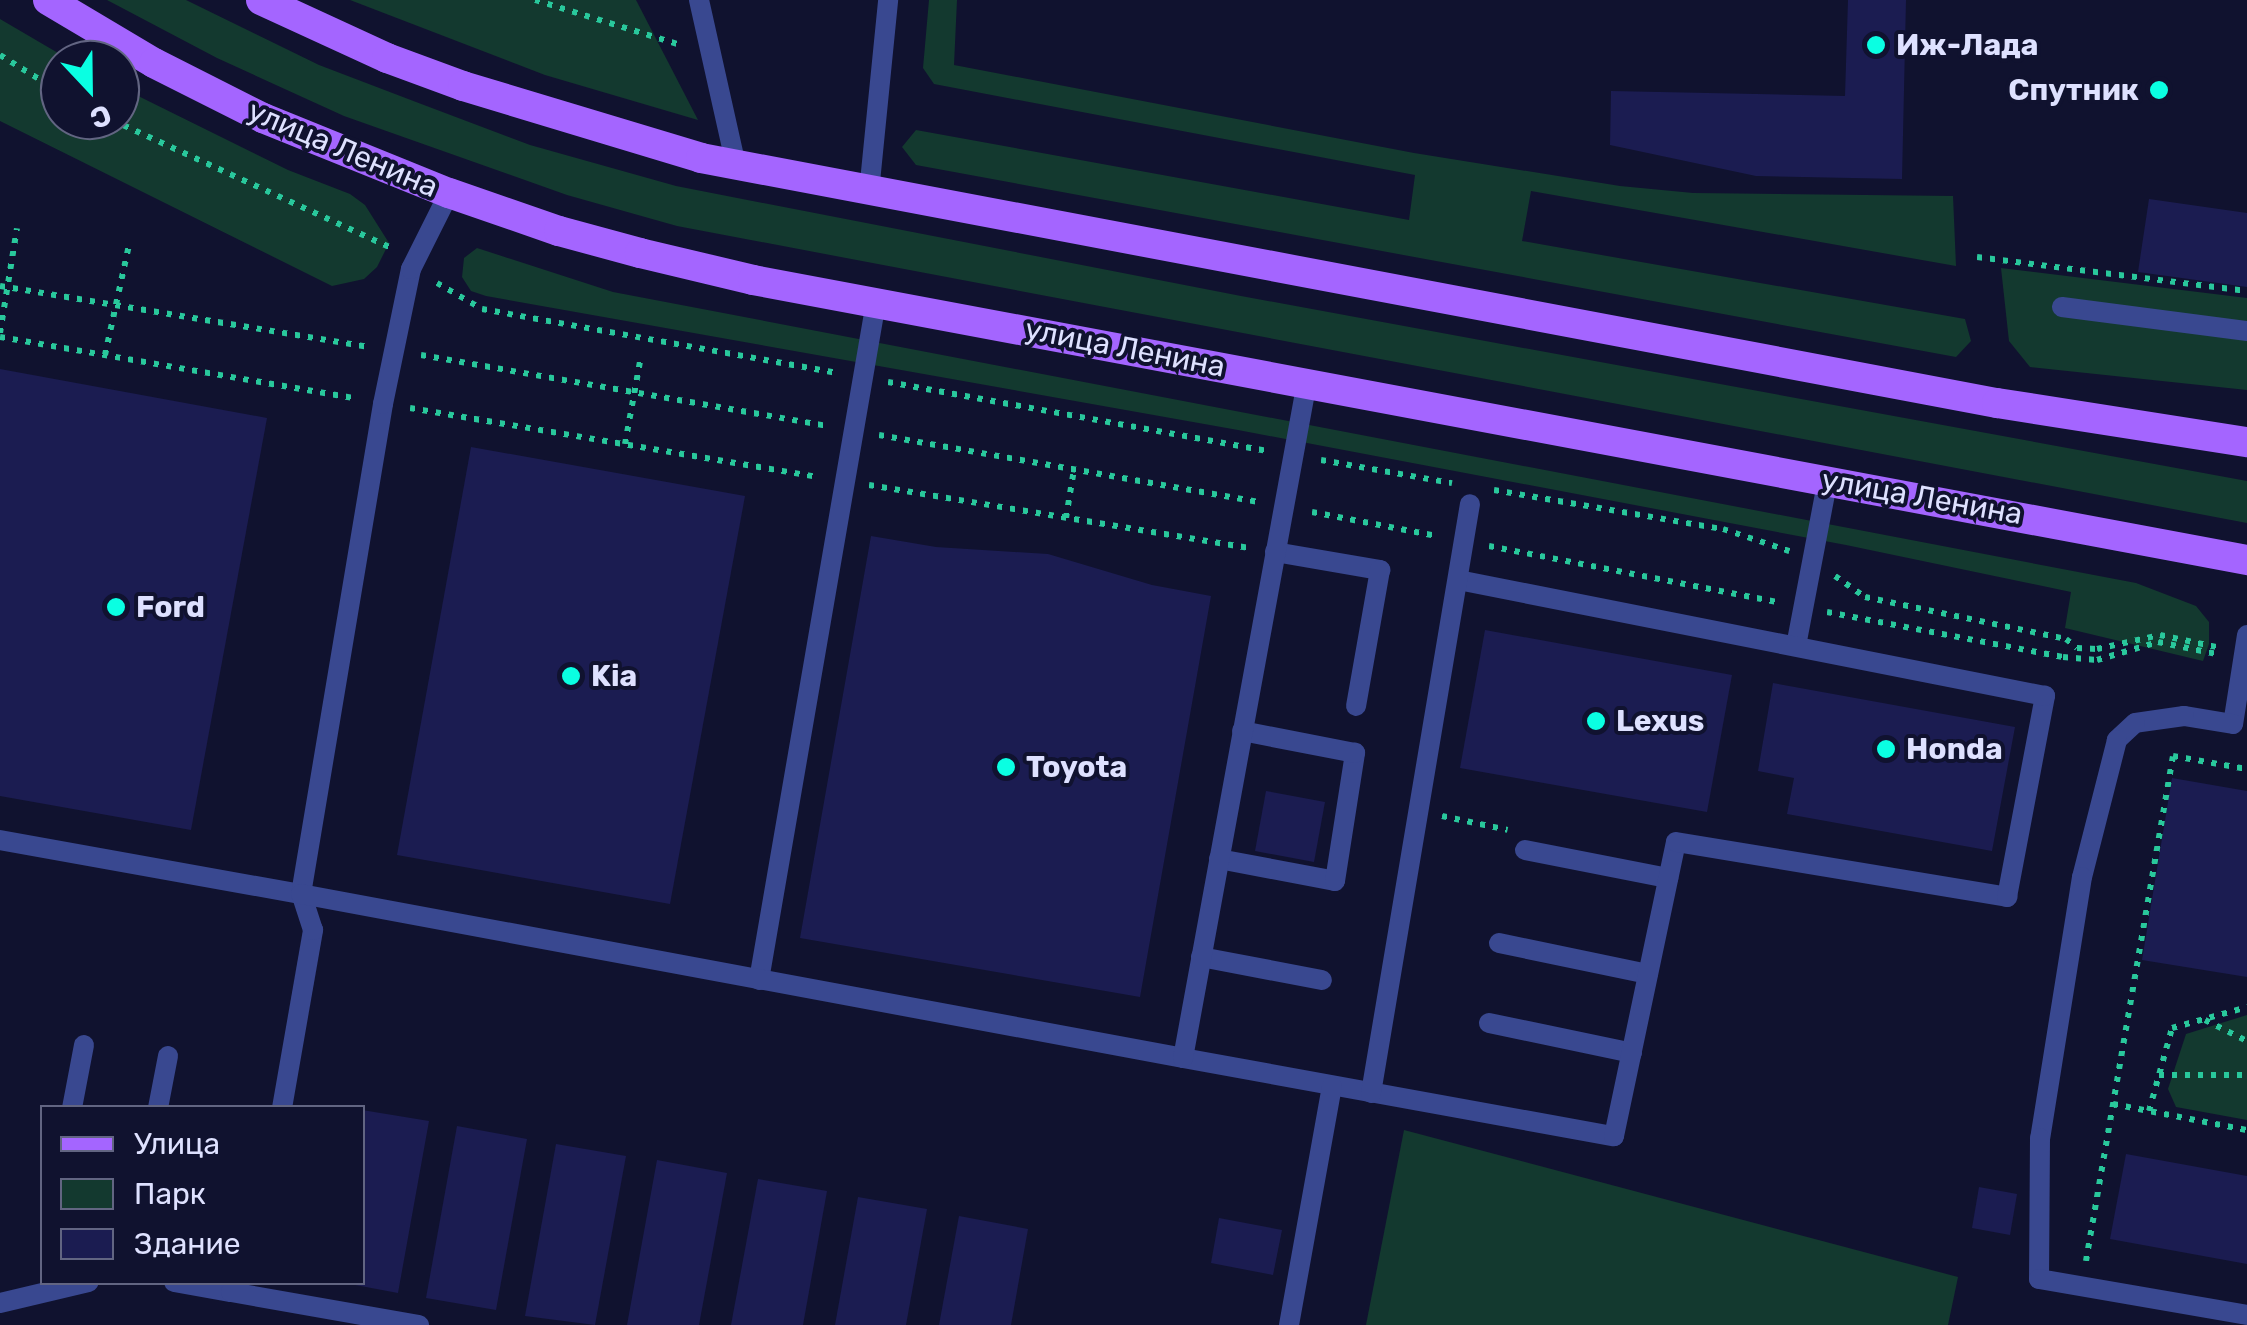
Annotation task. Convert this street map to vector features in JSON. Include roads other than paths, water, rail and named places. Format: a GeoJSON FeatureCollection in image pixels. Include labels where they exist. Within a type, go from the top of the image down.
{"type":"FeatureCollection","features":[{"type":"Feature","properties":{"kind":"main road","name":"улица Ленина"},"geometry":{"type":"LineString","coordinates":[[48,0],[154,63],[263,118],[449,192],[559,231],[640,253],[876,302],[2247,560]]}},
{"type":"Feature","properties":{"kind":"main road"},"geometry":{"type":"LineString","coordinates":[[260,0],[387,58],[481,93],[623,137],[736,166],[1997,403],[2247,442]]}},
{"type":"Feature","properties":{"kind":"lane"},"geometry":{"type":"LineString","coordinates":[[699,0],[736,166]]}},
{"type":"Feature","properties":{"kind":"lane"},"geometry":{"type":"LineString","coordinates":[[869,192],[879,53],[888,0]]}},
{"type":"Feature","properties":{"kind":"lane"},"geometry":{"type":"LineString","coordinates":[[283,1105],[313,930],[301,894],[383,404],[411,268],[449,192]]}},
{"type":"Feature","properties":{"kind":"lane"},"geometry":{"type":"LineString","coordinates":[[759,980],[876,302]]}},
{"type":"Feature","properties":{"kind":"lane"},"geometry":{"type":"LineString","coordinates":[[2062,307],[2247,332]]}},
{"type":"Feature","properties":{"kind":"lane"},"geometry":{"type":"LineString","coordinates":[[1183,1058],[1306,382]]}},
{"type":"Feature","properties":{"kind":"lane"},"geometry":{"type":"LineString","coordinates":[[1796,646],[1828,480]]}},
{"type":"Feature","properties":{"kind":"lane"},"geometry":{"type":"LineString","coordinates":[[1370,1093],[1470,495]]}},
{"type":"Feature","properties":{"kind":"lane"},"geometry":{"type":"LineString","coordinates":[[1275,552],[1380,570],[1356,706]]}},
{"type":"Feature","properties":{"kind":"lane"},"geometry":{"type":"LineString","coordinates":[[0,840],[1614,1136],[1676,842],[2008,898],[2046,696],[1458,580]]}},
{"type":"Feature","properties":{"kind":"lane"},"geometry":{"type":"LineString","coordinates":[[2245,649],[2240,725],[2184,716],[2135,723],[2117,740],[2082,877],[2040,1138],[2038,1279],[2247,1316]]}},
{"type":"Feature","properties":{"kind":"lane"},"geometry":{"type":"LineString","coordinates":[[1219,860],[1335,881],[1355,753],[1242,731]]}},
{"type":"Feature","properties":{"kind":"lane"},"geometry":{"type":"LineString","coordinates":[[1525,850],[1668,878]]}},
{"type":"Feature","properties":{"kind":"lane"},"geometry":{"type":"LineString","coordinates":[[1499,943],[1648,974]]}},
{"type":"Feature","properties":{"kind":"lane"},"geometry":{"type":"LineString","coordinates":[[1201,957],[1322,980]]}},
{"type":"Feature","properties":{"kind":"lane"},"geometry":{"type":"LineString","coordinates":[[1489,1023],[1632,1052]]}},
{"type":"Feature","properties":{"kind":"lane"},"geometry":{"type":"LineString","coordinates":[[73,1105],[84,1044]]}},
{"type":"Feature","properties":{"kind":"lane"},"geometry":{"type":"LineString","coordinates":[[159,1105],[168,1056]]}},
{"type":"Feature","properties":{"kind":"lane"},"geometry":{"type":"LineString","coordinates":[[1288,1325],[1332,1087]]}},
{"type":"Feature","properties":{"kind":"lane"},"geometry":{"type":"LineString","coordinates":[[0,1303],[41,1285]]}},
{"type":"Feature","properties":{"kind":"lane"},"geometry":{"type":"LineString","coordinates":[[234,1287],[419,1325]]}},
{"type":"Feature","properties":{"kind":"place","name":"Иж-Лада"},"geometry":{"type":"Point","coordinates":[1876,45]}},
{"type":"Feature","properties":{"kind":"place","name":"Спутник"},"geometry":{"type":"Point","coordinates":[2159,90]}},
{"type":"Feature","properties":{"kind":"place","name":"Ford"},"geometry":{"type":"Point","coordinates":[116,607]}},
{"type":"Feature","properties":{"kind":"place","name":"Kia"},"geometry":{"type":"Point","coordinates":[571,676]}},
{"type":"Feature","properties":{"kind":"place","name":"Lexus"},"geometry":{"type":"Point","coordinates":[1596,721]}},
{"type":"Feature","properties":{"kind":"place","name":"Honda"},"geometry":{"type":"Point","coordinates":[1886,749]}},
{"type":"Feature","properties":{"kind":"place","name":"Toyota"},"geometry":{"type":"Point","coordinates":[1006,767]}}]}
